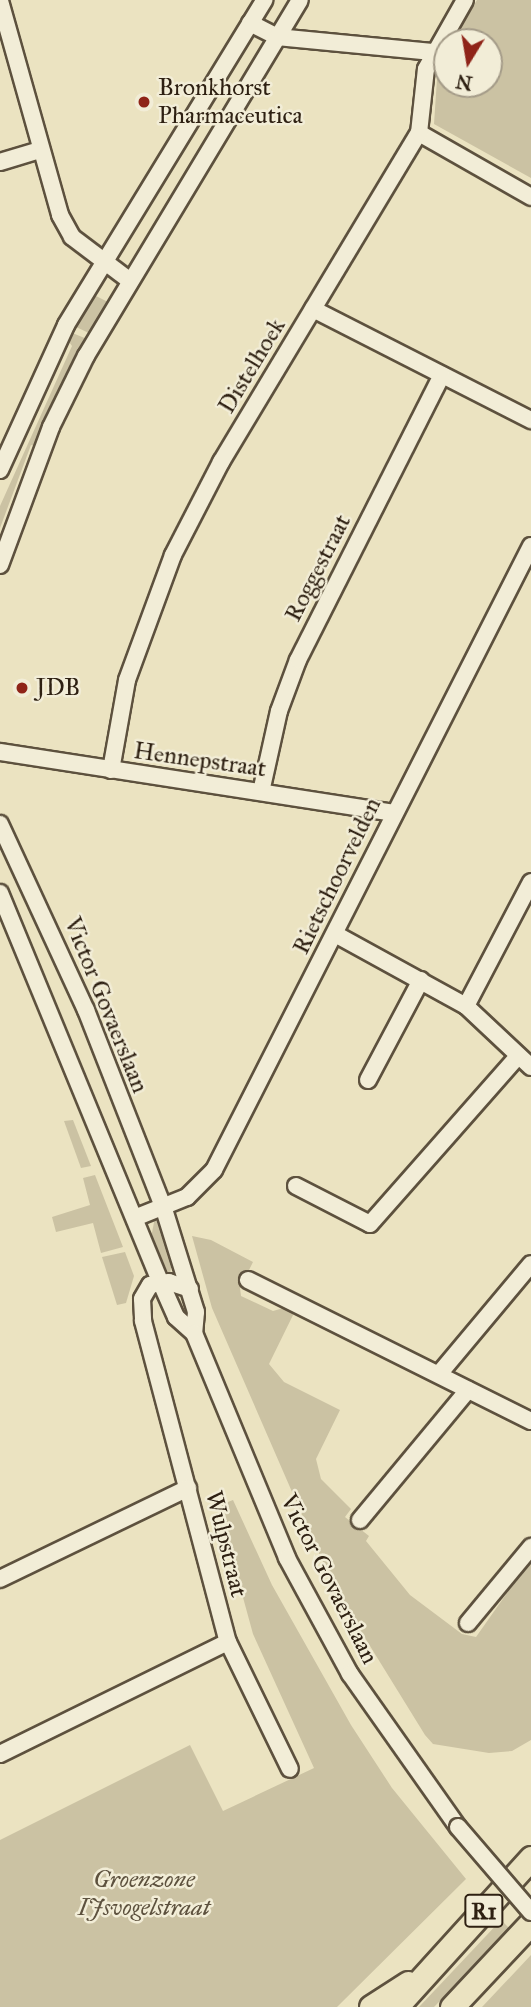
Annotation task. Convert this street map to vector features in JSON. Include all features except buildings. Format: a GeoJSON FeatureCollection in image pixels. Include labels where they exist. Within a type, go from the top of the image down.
{"type":"FeatureCollection","features":[{"type":"Feature","properties":{"kind":"highway","name":"R1"},"geometry":{"type":"LineString","coordinates":[[396,2007],[531,1858]]}},
{"type":"Feature","properties":{"kind":"highway","name":"R1"},"geometry":{"type":"LineString","coordinates":[[452,2007],[531,1923]]}},
{"type":"Feature","properties":{"kind":"highway","name":"R1"},"geometry":{"type":"LineString","coordinates":[[371,2007],[437,1964]]}},
{"type":"Feature","properties":{"kind":"street"},"geometry":{"type":"LineString","coordinates":[[0,470],[21,417],[102,262],[264,0]]}},
{"type":"Feature","properties":{"kind":"street"},"geometry":{"type":"LineString","coordinates":[[0,565],[51,427],[130,280],[300,0]]}},
{"type":"Feature","properties":{"kind":"street","name":"Distelhoek"},"geometry":{"type":"LineString","coordinates":[[111,770],[127,680],[173,555],[220,462],[419,133],[432,52],[465,0]]}},
{"type":"Feature","properties":{"kind":"street"},"geometry":{"type":"LineString","coordinates":[[0,1],[60,215],[72,237],[102,262],[130,280]]}},
{"type":"Feature","properties":{"kind":"street"},"geometry":{"type":"LineString","coordinates":[[250,23],[276,37],[432,52]]}},
{"type":"Feature","properties":{"kind":"street"},"geometry":{"type":"LineString","coordinates":[[419,133],[531,197]]}},
{"type":"Feature","properties":{"kind":"street"},"geometry":{"type":"LineString","coordinates":[[0,162],[40,150]]}},
{"type":"Feature","properties":{"kind":"street"},"geometry":{"type":"LineString","coordinates":[[313,309],[531,420]]}},
{"type":"Feature","properties":{"kind":"street","name":"Roggestraat"},"geometry":{"type":"LineString","coordinates":[[261,792],[279,710],[298,660],[442,375]]}},
{"type":"Feature","properties":{"kind":"street","name":"Rietschoorvelden"},"geometry":{"type":"LineString","coordinates":[[163,1206],[187,1197],[214,1170],[531,546]]}},
{"type":"Feature","properties":{"kind":"street","name":"Hennepstraat"},"geometry":{"type":"LineString","coordinates":[[0,752],[394,813]]}},
{"type":"Feature","properties":{"kind":"street","name":"Victor Govaerslaan"},"geometry":{"type":"LineString","coordinates":[[0,824],[86,1010],[163,1206],[196,1311],[194,1333]]}},
{"type":"Feature","properties":{"kind":"street"},"geometry":{"type":"LineString","coordinates":[[466,1006],[531,882]]}},
{"type":"Feature","properties":{"kind":"street","name":"Victor Govaerslaan"},"geometry":{"type":"LineString","coordinates":[[0,893],[137,1217],[160,1282],[176,1317],[194,1333],[287,1558],[318,1617],[385,1727],[458,1827],[531,1912]]}},
{"type":"Feature","properties":{"kind":"street"},"geometry":{"type":"LineString","coordinates":[[296,1186],[370,1224],[525,1061],[466,1006],[335,934]]}},
{"type":"Feature","properties":{"kind":"street"},"geometry":{"type":"LineString","coordinates":[[368,1080],[421,980]]}},
{"type":"Feature","properties":{"kind":"street"},"geometry":{"type":"LineString","coordinates":[[137,1217],[163,1206]]}},
{"type":"Feature","properties":{"kind":"street"},"geometry":{"type":"LineString","coordinates":[[439,1374],[531,1264]]}},
{"type":"Feature","properties":{"kind":"street"},"geometry":{"type":"LineString","coordinates":[[247,1280],[531,1421]]}},
{"type":"Feature","properties":{"kind":"street"},"geometry":{"type":"LineString","coordinates":[[160,1282],[190,1289]]}},
{"type":"Feature","properties":{"kind":"street","name":"Wulpstraat"},"geometry":{"type":"LineString","coordinates":[[160,1282],[150,1285],[142,1299],[143,1321],[228,1642],[290,1769]]}},
{"type":"Feature","properties":{"kind":"street"},"geometry":{"type":"LineString","coordinates":[[143,1321],[168,1297],[190,1289]]}},
{"type":"Feature","properties":{"kind":"street"},"geometry":{"type":"LineString","coordinates":[[360,1520],[468,1390]]}},
{"type":"Feature","properties":{"kind":"street"},"geometry":{"type":"LineString","coordinates":[[0,1579],[188,1488]]}},
{"type":"Feature","properties":{"kind":"street"},"geometry":{"type":"LineString","coordinates":[[468,1623],[531,1547]]}},
{"type":"Feature","properties":{"kind":"street"},"geometry":{"type":"LineString","coordinates":[[0,1754],[228,1642]]}},
{"type":"Feature","properties":{"kind":"green space"},"geometry":{"type":"Polygon","coordinates":[[[477,0],[531,0],[531,178],[434,124],[436,98],[503,98],[503,28],[460,28],[477,0]]]}},
{"type":"Feature","properties":{"kind":"green space"},"geometry":{"type":"Polygon","coordinates":[[[92,294],[108,302],[91,334],[74,326],[92,294]]]}},
{"type":"Feature","properties":{"kind":"green space"},"geometry":{"type":"Polygon","coordinates":[[[70,332],[87,339],[37,447],[31,445],[0,528],[0,506],[72,346],[67,339],[70,332]]]}},
{"type":"Feature","properties":{"kind":"green space"},"geometry":{"type":"Polygon","coordinates":[[[73,1120],[91,1166],[81,1168],[64,1121],[73,1120]]]}},
{"type":"Feature","properties":{"kind":"green space"},"geometry":{"type":"Polygon","coordinates":[[[95,1175],[123,1247],[101,1253],[93,1223],[56,1232],[52,1217],[90,1205],[83,1178],[95,1175]]]}},
{"type":"Feature","properties":{"kind":"green space"},"geometry":{"type":"Polygon","coordinates":[[[155,1217],[172,1259],[170,1276],[151,1238],[155,1217]]]}},
{"type":"Feature","properties":{"kind":"green space"},"geometry":{"type":"Polygon","coordinates":[[[192,1236],[211,1240],[253,1262],[240,1288],[241,1296],[273,1311],[287,1307],[295,1311],[269,1364],[284,1382],[340,1410],[316,1459],[321,1479],[351,1509],[345,1517],[369,1536],[366,1541],[410,1595],[462,1634],[476,1637],[531,1559],[531,1740],[512,1751],[489,1753],[433,1744],[425,1735],[341,1599],[316,1547],[212,1308],[192,1236]]]}},
{"type":"Feature","properties":{"kind":"green space"},"geometry":{"type":"Polygon","coordinates":[[[125,1252],[134,1276],[126,1303],[117,1305],[102,1257],[125,1252]]]}},
{"type":"Feature","properties":{"kind":"green space","name":"Groenzone IJsvogelstraat"},"geometry":{"type":"Polygon","coordinates":[[[233,1500],[272,1585],[351,1725],[392,1788],[466,1879],[337,2007],[0,2007],[0,1840],[190,1745],[223,1811],[314,1768],[253,1634],[218,1506],[233,1500]]]}},
{"type":"Feature","properties":{"kind":"green space"},"geometry":{"type":"Polygon","coordinates":[[[501,1920],[510,1929],[434,2007],[419,2007],[501,1920]]]}},
{"type":"Feature","properties":{"kind":"green space"},"geometry":{"type":"Polygon","coordinates":[[[531,1955],[531,2007],[482,2007],[531,1955]]]}},
{"type":"Feature","properties":{"kind":"place","name":"Bronkhorst Pharmaceutica"},"geometry":{"type":"Point","coordinates":[144,102]}},
{"type":"Feature","properties":{"kind":"place","name":"JDB"},"geometry":{"type":"Point","coordinates":[22,688]}}]}
